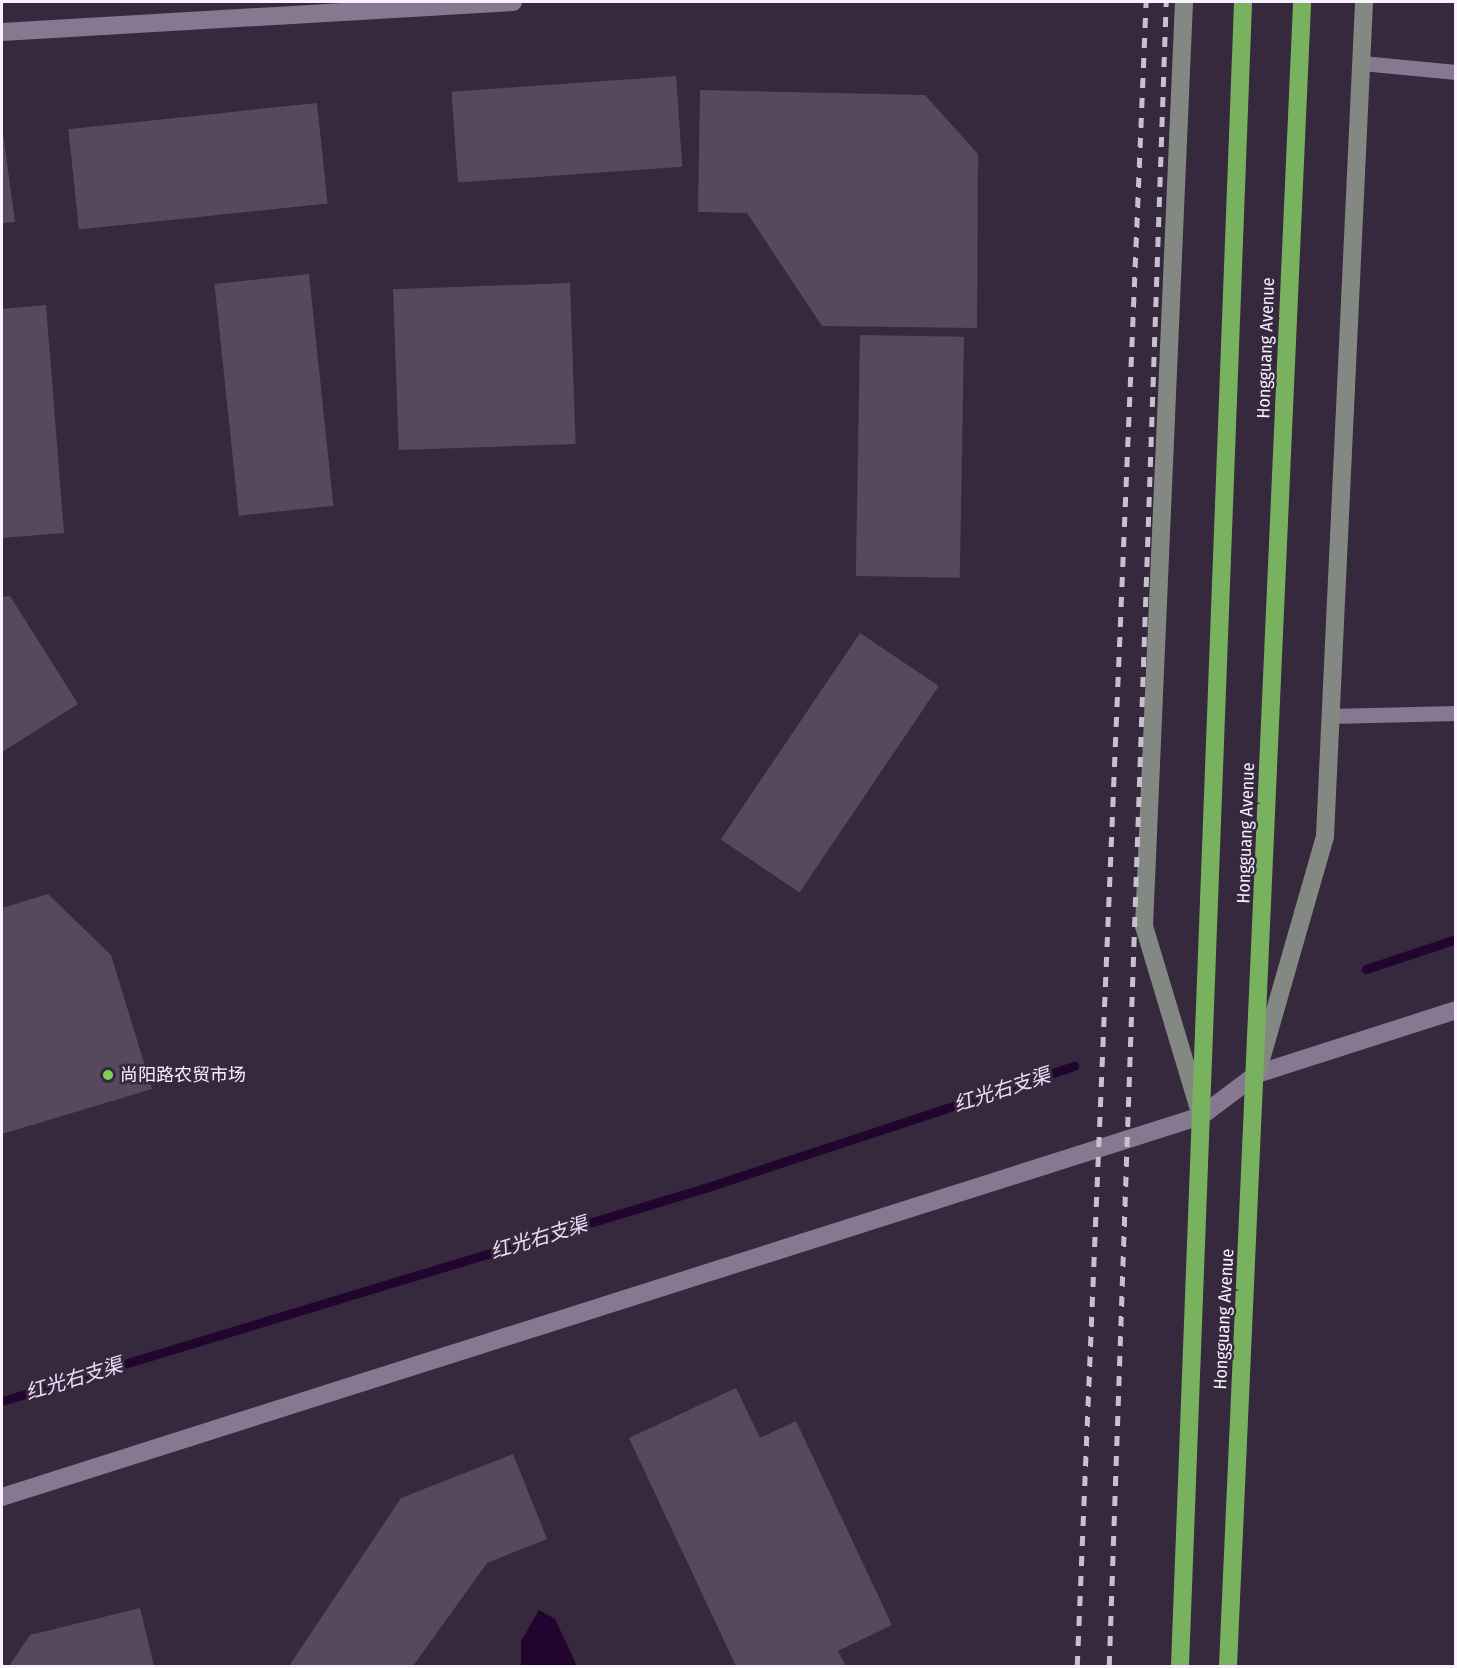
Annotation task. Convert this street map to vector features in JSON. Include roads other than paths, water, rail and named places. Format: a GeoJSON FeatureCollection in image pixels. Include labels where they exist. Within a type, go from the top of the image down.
{"type":"FeatureCollection","features":[{"type":"Feature","properties":{"kind":"highway","name":"Hongguang Avenue"},"geometry":{"type":"LineString","coordinates":[[1180,1666],[1243,2]]}},
{"type":"Feature","properties":{"kind":"highway","name":"Hongguang Avenue"},"geometry":{"type":"LineString","coordinates":[[1228,1666],[1257,1074],[1302,2]]}},
{"type":"Feature","properties":{"kind":"street"},"geometry":{"type":"LineString","coordinates":[[2,32],[513,2]]}},
{"type":"Feature","properties":{"kind":"street"},"geometry":{"type":"LineString","coordinates":[[1184,2],[1144,926],[1201,1116]]}},
{"type":"Feature","properties":{"kind":"street"},"geometry":{"type":"LineString","coordinates":[[1257,1074],[1324,837],[1365,2]]}},
{"type":"Feature","properties":{"kind":"street"},"geometry":{"type":"LineString","coordinates":[[2,1497],[1201,1116],[1257,1074],[1455,1011]]}},
{"type":"Feature","properties":{"kind":"lane"},"geometry":{"type":"LineString","coordinates":[[1362,63],[1455,72]]}},
{"type":"Feature","properties":{"kind":"lane"},"geometry":{"type":"LineString","coordinates":[[1330,716],[1455,714]]}},
{"type":"Feature","properties":{"kind":"waterway","name":"红光右支渠"},"geometry":{"type":"LineString","coordinates":[[1366,969],[1456,939]]}},
{"type":"Feature","properties":{"kind":"waterway","name":"红光右支渠"},"geometry":{"type":"LineString","coordinates":[[2,1401],[705,1188],[1074,1066]]}},
{"type":"Feature","properties":{"kind":"railway"},"geometry":{"type":"LineString","coordinates":[[1077,1666],[1146,2]]}},
{"type":"Feature","properties":{"kind":"railway"},"geometry":{"type":"LineString","coordinates":[[1109,1666],[1166,2]]}},
{"type":"Feature","properties":{"kind":"place","name":"尚阳路农贸市场"},"geometry":{"type":"Point","coordinates":[108,1075]}}]}
